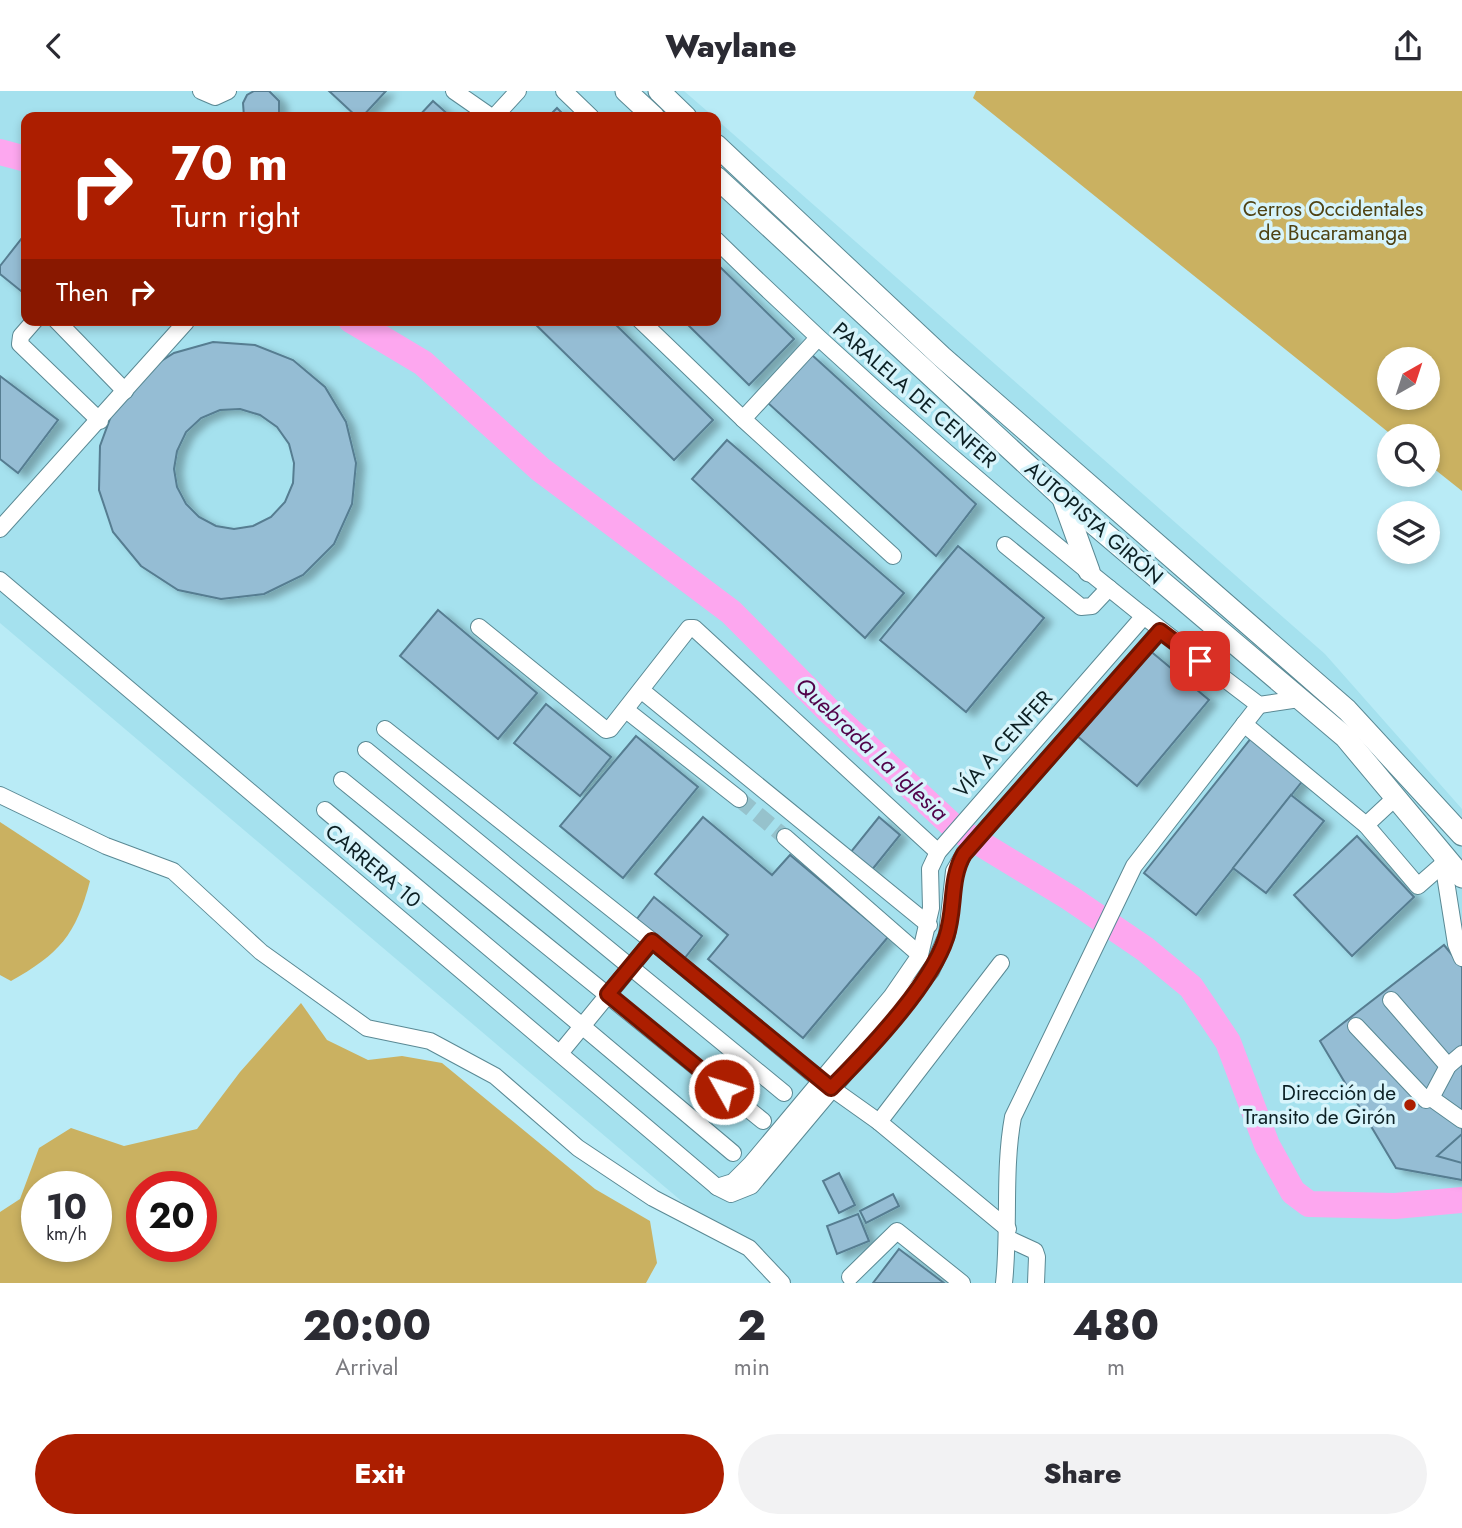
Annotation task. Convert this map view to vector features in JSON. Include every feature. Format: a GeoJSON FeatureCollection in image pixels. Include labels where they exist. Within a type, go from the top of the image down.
{"type":"FeatureCollection","features":[{"type":"Feature","properties":{"kind":"highway"},"geometry":{"type":"LineString","coordinates":[[626,91],[649,112]]}},
{"type":"Feature","properties":{"kind":"highway"},"geometry":{"type":"LineString","coordinates":[[659,91],[681,112]]}},
{"type":"Feature","properties":{"kind":"highway","name":"AUTOPISTA GIRÓN"},"geometry":{"type":"LineString","coordinates":[[721,150],[942,357],[1347,710],[1462,835]]}},
{"type":"Feature","properties":{"kind":"highway","name":"AUTOPISTA GIRÓN"},"geometry":{"type":"LineString","coordinates":[[721,182],[1062,497],[1345,737],[1442,859],[1462,877]]}},
{"type":"Feature","properties":{"kind":"highway"},"geometry":{"type":"LineString","coordinates":[[1062,497],[1089,571]]}},
{"type":"Feature","properties":{"kind":"street"},"geometry":{"type":"LineString","coordinates":[[201,91],[215,97],[228,91]]}},
{"type":"Feature","properties":{"kind":"street"},"geometry":{"type":"LineString","coordinates":[[454,91],[484,112]]}},
{"type":"Feature","properties":{"kind":"street"},"geometry":{"type":"LineString","coordinates":[[499,112],[518,91]]}},
{"type":"Feature","properties":{"kind":"street"},"geometry":{"type":"LineString","coordinates":[[564,91],[586,112]]}},
{"type":"Feature","properties":{"kind":"street","name":"PARALELA DE CENFER"},"geometry":{"type":"LineString","coordinates":[[721,245],[817,339],[1160,631],[1259,705]]}},
{"type":"Feature","properties":{"kind":"street"},"geometry":{"type":"LineString","coordinates":[[30,326],[22,336],[20,344],[100,421]]}},
{"type":"Feature","properties":{"kind":"street"},"geometry":{"type":"LineString","coordinates":[[62,326],[125,391]]}},
{"type":"Feature","properties":{"kind":"street"},"geometry":{"type":"LineString","coordinates":[[0,529],[100,421],[182,326]]}},
{"type":"Feature","properties":{"kind":"street"},"geometry":{"type":"LineString","coordinates":[[646,326],[892,556]]}},
{"type":"Feature","properties":{"kind":"street"},"geometry":{"type":"LineString","coordinates":[[743,419],[817,339]]}},
{"type":"Feature","properties":{"kind":"street"},"geometry":{"type":"LineString","coordinates":[[1005,545],[1081,607],[1092,606],[1109,588]]}},
{"type":"Feature","properties":{"kind":"street","name":"CARRERA 10"},"geometry":{"type":"LineString","coordinates":[[0,580],[561,1052],[717,1187]]}},
{"type":"Feature","properties":{"kind":"street","name":"VÍA A CENFER"},"geometry":{"type":"LineString","coordinates":[[717,1187],[731,1194],[751,1186],[920,955],[929,925],[930,869],[938,852],[1144,616]]}},
{"type":"Feature","properties":{"kind":"street"},"geometry":{"type":"LineString","coordinates":[[479,627],[602,728],[610,729],[689,628],[701,631],[938,852]]}},
{"type":"Feature","properties":{"kind":"street","name":"VÍA A CENFER"},"geometry":{"type":"LineString","coordinates":[[825,1084],[855,1064],[931,971],[947,935],[954,871],[964,854],[1160,631]]}},
{"type":"Feature","properties":{"kind":"street"},"geometry":{"type":"LineString","coordinates":[[641,690],[929,925]]}},
{"type":"Feature","properties":{"kind":"street"},"geometry":{"type":"LineString","coordinates":[[1004,1283],[1009,1234],[1008,1144],[1013,1117],[1134,866],[1259,705],[1299,699]]}},
{"type":"Feature","properties":{"kind":"street"},"geometry":{"type":"LineString","coordinates":[[626,710],[739,799]]}},
{"type":"Feature","properties":{"kind":"street"},"geometry":{"type":"LineString","coordinates":[[1244,725],[1366,825],[1418,886],[1442,859]]}},
{"type":"Feature","properties":{"kind":"street"},"geometry":{"type":"LineString","coordinates":[[385,729],[652,941],[825,1084],[879,1122],[1009,1234],[1035,1251],[1036,1283]]}},
{"type":"Feature","properties":{"kind":"street"},"geometry":{"type":"LineString","coordinates":[[366,750],[784,1093]]}},
{"type":"Feature","properties":{"kind":"street"},"geometry":{"type":"LineString","coordinates":[[342,780],[762,1121]]}},
{"type":"Feature","properties":{"kind":"street"},"geometry":{"type":"LineString","coordinates":[[0,795],[106,846],[173,871],[261,952],[366,1028],[430,1041],[495,1076],[578,1148],[653,1198],[749,1248],[782,1283]]}},
{"type":"Feature","properties":{"kind":"street"},"geometry":{"type":"LineString","coordinates":[[1366,825],[1395,798]]}},
{"type":"Feature","properties":{"kind":"street"},"geometry":{"type":"LineString","coordinates":[[325,810],[733,1153]]}},
{"type":"Feature","properties":{"kind":"street"},"geometry":{"type":"LineString","coordinates":[[785,837],[920,955]]}},
{"type":"Feature","properties":{"kind":"street"},"geometry":{"type":"LineString","coordinates":[[1442,859],[1456,944],[1462,958]]}},
{"type":"Feature","properties":{"kind":"street"},"geometry":{"type":"LineString","coordinates":[[561,1052],[652,941]]}},
{"type":"Feature","properties":{"kind":"street"},"geometry":{"type":"LineString","coordinates":[[879,1122],[1001,963]]}},
{"type":"Feature","properties":{"kind":"street"},"geometry":{"type":"LineString","coordinates":[[1391,1000],[1448,1066]]}},
{"type":"Feature","properties":{"kind":"street"},"geometry":{"type":"LineString","coordinates":[[1356,1026],[1420,1097],[1431,1098],[1462,1121]]}},
{"type":"Feature","properties":{"kind":"street"},"geometry":{"type":"LineString","coordinates":[[1431,1098],[1448,1066],[1462,1054]]}},
{"type":"Feature","properties":{"kind":"street"},"geometry":{"type":"LineString","coordinates":[[850,1277],[897,1231],[962,1283]]}},
{"type":"Feature","properties":{"kind":"shaded area"},"geometry":{"type":"Polygon","coordinates":[[[0,91],[684,91],[708,112],[21,112],[21,326],[721,326],[721,123],[1325,654],[1462,809],[1462,1283],[778,1283],[0,623],[0,91]]]}},
{"type":"Feature","properties":{"kind":"green space","name":"Cerros Occidentales de Bucaramanga"},"geometry":{"type":"Polygon","coordinates":[[[976,91],[1462,91],[1462,491],[1440,474],[1440,424],[1378,424],[973,98],[976,91]]]}},
{"type":"Feature","properties":{"kind":"green space"},"geometry":{"type":"Polygon","coordinates":[[[0,822],[90,881],[78,916],[63,941],[42,962],[11,981],[0,975],[0,822]]]}},
{"type":"Feature","properties":{"kind":"green space"},"geometry":{"type":"Polygon","coordinates":[[[301,1003],[327,1040],[368,1060],[402,1056],[442,1063],[595,1189],[650,1221],[657,1263],[646,1283],[0,1283],[0,1212],[21,1196],[21,1262],[112,1262],[112,1171],[30,1171],[39,1148],[71,1128],[124,1146],[197,1129],[240,1072],[301,1003]]]}},
{"type":"Feature","properties":{"kind":"building"},"geometry":{"type":"Polygon","coordinates":[[[254,91],[269,91],[279,101],[279,112],[244,112],[243,103],[247,95],[254,91]]]}},
{"type":"Feature","properties":{"kind":"building"},"geometry":{"type":"Polygon","coordinates":[[[329,91],[386,91],[367,112],[352,112],[329,91]]]}},
{"type":"Feature","properties":{"kind":"building"},"geometry":{"type":"Polygon","coordinates":[[[433,101],[445,112],[423,112],[433,101]]]}},
{"type":"Feature","properties":{"kind":"building"},"geometry":{"type":"Polygon","coordinates":[[[21,239],[21,291],[0,274],[0,266],[21,239]]]}},
{"type":"Feature","properties":{"kind":"building"},"geometry":{"type":"Polygon","coordinates":[[[721,268],[794,339],[749,385],[689,326],[721,326],[721,268]]]}},
{"type":"Feature","properties":{"kind":"building"},"geometry":{"type":"Polygon","coordinates":[[[537,326],[617,326],[713,420],[674,460],[537,326]]]}},
{"type":"Feature","properties":{"kind":"building"},"geometry":{"type":"Polygon","coordinates":[[[213,342],[255,345],[293,360],[325,387],[346,422],[356,463],[352,504],[334,544],[303,575],[264,594],[221,599],[178,590],[141,566],[113,532],[99,490],[100,446],[114,408],[139,375],[174,353],[213,342]],[[240,409],[220,410],[201,418],[186,432],[177,451],[174,469],[177,487],[186,504],[199,517],[216,526],[234,529],[253,526],[271,517],[285,502],[293,483],[294,463],[289,444],[277,427],[260,415],[240,409]]]}},
{"type":"Feature","properties":{"kind":"building"},"geometry":{"type":"Polygon","coordinates":[[[812,355],[976,504],[936,556],[768,403],[812,355]]]}},
{"type":"Feature","properties":{"kind":"building"},"geometry":{"type":"Polygon","coordinates":[[[0,376],[58,420],[18,473],[0,459],[0,376]]]}},
{"type":"Feature","properties":{"kind":"building"},"geometry":{"type":"Polygon","coordinates":[[[727,440],[904,593],[865,638],[692,479],[727,440]]]}},
{"type":"Feature","properties":{"kind":"building"},"geometry":{"type":"Polygon","coordinates":[[[958,546],[1044,618],[966,712],[880,640],[958,546]]]}},
{"type":"Feature","properties":{"kind":"building"},"geometry":{"type":"Polygon","coordinates":[[[438,610],[537,693],[498,739],[400,656],[438,610]]]}},
{"type":"Feature","properties":{"kind":"building"},"geometry":{"type":"Polygon","coordinates":[[[1148,649],[1209,700],[1137,786],[1076,735],[1148,649]]]}},
{"type":"Feature","properties":{"kind":"building"},"geometry":{"type":"Polygon","coordinates":[[[546,704],[611,757],[580,796],[514,743],[546,704]]]}},
{"type":"Feature","properties":{"kind":"building"},"geometry":{"type":"Polygon","coordinates":[[[636,736],[698,787],[623,878],[560,826],[636,736]]]}},
{"type":"Feature","properties":{"kind":"building"},"geometry":{"type":"Polygon","coordinates":[[[1252,737],[1304,779],[1196,915],[1144,873],[1252,737]]]}},
{"type":"Feature","properties":{"kind":"building"},"geometry":{"type":"Polygon","coordinates":[[[1291,795],[1324,821],[1266,893],[1233,868],[1291,795]]]}},
{"type":"Feature","properties":{"kind":"building"},"geometry":{"type":"Polygon","coordinates":[[[703,817],[772,875],[790,855],[888,937],[803,1038],[708,959],[728,935],[655,874],[703,817]]]}},
{"type":"Feature","properties":{"kind":"building"},"geometry":{"type":"Polygon","coordinates":[[[879,817],[900,835],[871,871],[850,853],[879,817]]]}},
{"type":"Feature","properties":{"kind":"building"},"geometry":{"type":"Polygon","coordinates":[[[1357,836],[1414,897],[1352,956],[1294,895],[1357,836]]]}},
{"type":"Feature","properties":{"kind":"building"},"geometry":{"type":"Polygon","coordinates":[[[654,897],[702,936],[684,959],[636,920],[654,897]]]}},
{"type":"Feature","properties":{"kind":"building","name":"Dirección de Transito de Girón"},"geometry":{"type":"Polygon","coordinates":[[[1444,945],[1462,967],[1462,1180],[1396,1168],[1320,1041],[1444,945]]]}},
{"type":"Feature","properties":{"kind":"building"},"geometry":{"type":"Polygon","coordinates":[[[1462,1134],[1462,1163],[1437,1156],[1462,1134]]]}},
{"type":"Feature","properties":{"kind":"building"},"geometry":{"type":"Polygon","coordinates":[[[839,1173],[855,1205],[839,1213],[823,1181],[839,1173]]]}},
{"type":"Feature","properties":{"kind":"building"},"geometry":{"type":"Polygon","coordinates":[[[893,1194],[899,1206],[866,1223],[860,1211],[893,1194]]]}},
{"type":"Feature","properties":{"kind":"building"},"geometry":{"type":"Polygon","coordinates":[[[858,1214],[869,1241],[837,1254],[827,1226],[858,1214]]]}},
{"type":"Feature","properties":{"kind":"building"},"geometry":{"type":"Polygon","coordinates":[[[899,1249],[944,1283],[873,1283],[899,1249]]]}},
{"type":"Feature","properties":{"kind":"waterway","name":"Quebrada La Iglesia"},"geometry":{"type":"LineString","coordinates":[[0,152],[21,158]]}},
{"type":"Feature","properties":{"kind":"waterway","name":"Quebrada La Iglesia"},"geometry":{"type":"LineString","coordinates":[[361,326],[423,363],[540,469],[731,612],[831,713],[955,828],[1070,898],[1145,949],[1191,987],[1228,1042],[1267,1145],[1293,1192],[1309,1204],[1395,1206],[1462,1200]]}},
{"type":"Feature","properties":{"kind":"tunnel"},"geometry":{"type":"LineString","coordinates":[[739,799],[785,837]]}},
{"type":"Feature","properties":{"kind":"place","name":"Dirección de Transito de Girón"},"geometry":{"type":"Point","coordinates":[1410,1105]}},
{"type":"Feature","properties":{"kind":"route"},"geometry":{"type":"LineString","coordinates":[[724,1089],[608,994],[652,941],[831,1088],[855,1064],[931,971],[947,935],[953,901],[954,871],[964,854],[1160,631],[1200,661]]}}]}
